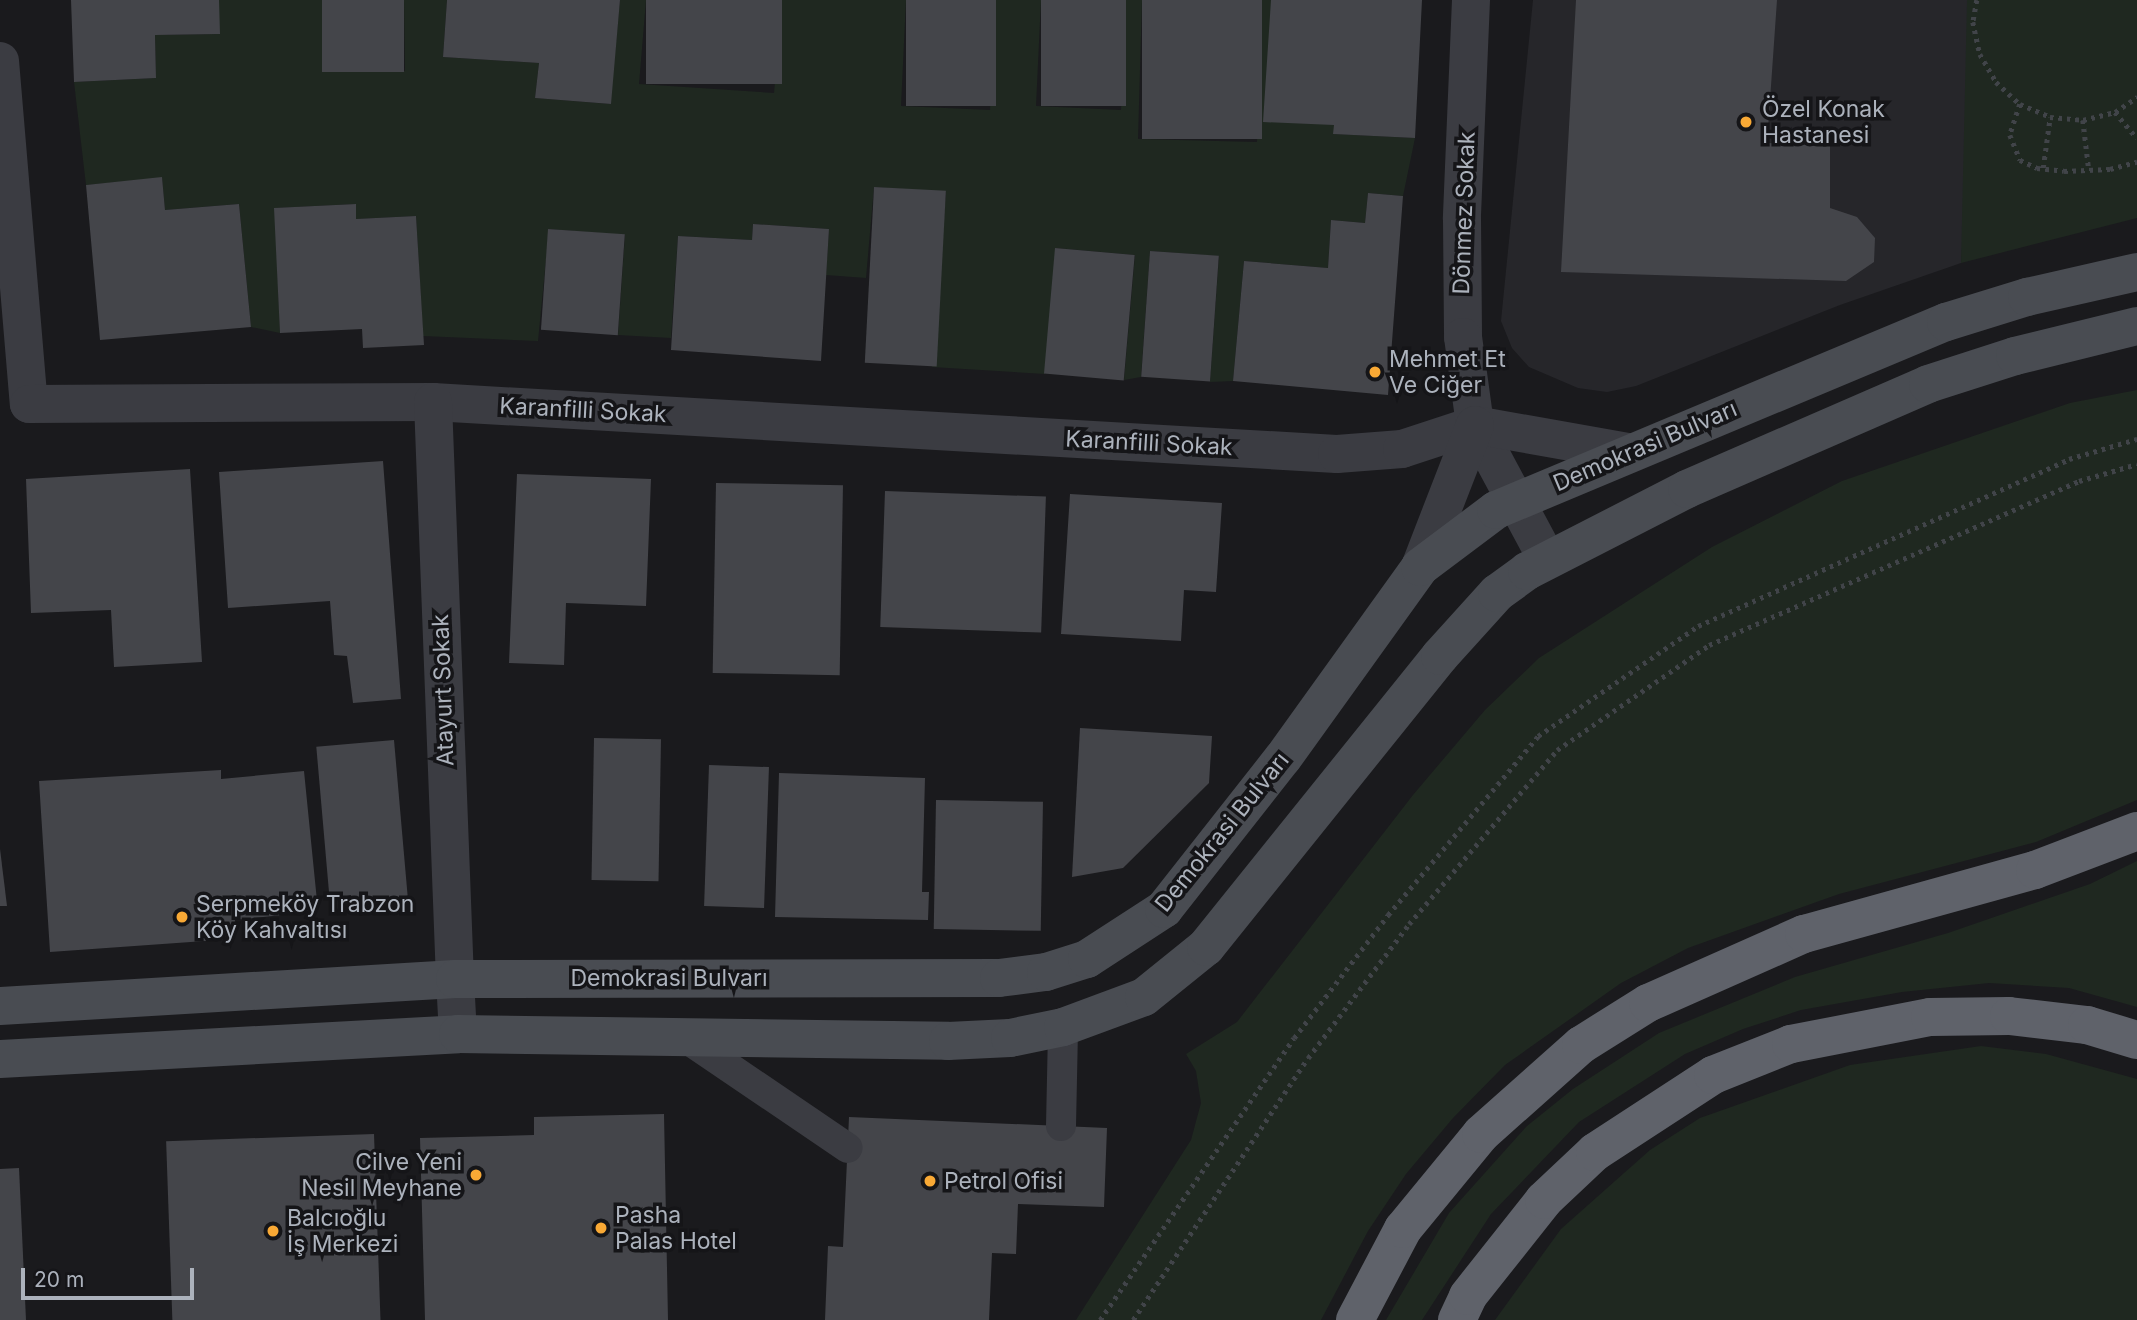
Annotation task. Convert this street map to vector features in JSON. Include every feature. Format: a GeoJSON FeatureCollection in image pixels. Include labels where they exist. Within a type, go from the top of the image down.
{"type":"FeatureCollection","features":[{"type":"Feature","properties":{"kind":"highway"},"geometry":{"type":"LineString","coordinates":[[1355,1320],[1403,1229],[1481,1134],[1581,1045],[1648,1003],[1804,934],[2035,870],[2137,831]]}},
{"type":"Feature","properties":{"kind":"highway"},"geometry":{"type":"LineString","coordinates":[[1457,1320],[1468,1296],[1544,1200],[1595,1152],[1713,1075],[1791,1044],[1930,1017],[2008,1016],[2087,1025],[2137,1040]]}},
{"type":"Feature","properties":{"kind":"main road","name":"Demokrasi Bulvarı"},"geometry":{"type":"LineString","coordinates":[[0,1006],[454,979],[999,978],[1046,972],[1087,959],[1164,909],[1283,758],[1420,567],[1496,510],[1628,452],[1946,322],[2027,297],[2137,272]]}},
{"type":"Feature","properties":{"kind":"main road"},"geometry":{"type":"LineString","coordinates":[[0,1059],[458,1034],[948,1041],[1010,1038],[1063,1027],[1144,997],[1206,947],[1472,618],[1497,593],[1547,559],[1687,489],[1928,384],[2015,356],[2137,326]]}},
{"type":"Feature","properties":{"kind":"street","name":"Dönmez Sokak"},"geometry":{"type":"LineString","coordinates":[[1471,0],[1461,289],[1475,425]]}},
{"type":"Feature","properties":{"kind":"street","name":"Karanfilli Sokak"},"geometry":{"type":"LineString","coordinates":[[0,61],[29,404],[433,402],[1337,454],[1402,449],[1475,425]]}},
{"type":"Feature","properties":{"kind":"street","name":"Atayurt Sokak"},"geometry":{"type":"LineString","coordinates":[[433,402],[458,1034]]}},
{"type":"Feature","properties":{"kind":"street"},"geometry":{"type":"LineString","coordinates":[[1475,425],[1628,452]]}},
{"type":"Feature","properties":{"kind":"street"},"geometry":{"type":"LineString","coordinates":[[1475,425],[1547,559]]}},
{"type":"Feature","properties":{"kind":"street"},"geometry":{"type":"LineString","coordinates":[[1420,567],[1475,425]]}},
{"type":"Feature","properties":{"kind":"lane"},"geometry":{"type":"LineString","coordinates":[[1061,1126],[1063,1027]]}},
{"type":"Feature","properties":{"kind":"lane"},"geometry":{"type":"LineString","coordinates":[[683,1036],[848,1148]]}},
{"type":"Feature","properties":{"kind":"path"},"geometry":{"type":"LineString","coordinates":[[1977,0],[1973,22],[1980,54],[1996,82],[2020,104],[2050,117],[2082,120],[2115,112],[2137,97]]}},
{"type":"Feature","properties":{"kind":"path"},"geometry":{"type":"LineString","coordinates":[[2020,104],[2010,135],[2013,149],[2020,160],[2043,169],[2089,170],[2137,162]]}},
{"type":"Feature","properties":{"kind":"path"},"geometry":{"type":"LineString","coordinates":[[2115,112],[2137,138]]}},
{"type":"Feature","properties":{"kind":"path"},"geometry":{"type":"LineString","coordinates":[[2043,169],[2050,117]]}},
{"type":"Feature","properties":{"kind":"path"},"geometry":{"type":"LineString","coordinates":[[2082,120],[2089,170]]}},
{"type":"Feature","properties":{"kind":"path"},"geometry":{"type":"LineString","coordinates":[[1100,1320],[1294,1038],[1388,915],[1538,736],[1698,626],[2069,459],[2137,439]]}},
{"type":"Feature","properties":{"kind":"path"},"geometry":{"type":"LineString","coordinates":[[1133,1320],[1308,1058],[1409,924],[1557,750],[1709,645],[2079,481],[2137,464]]}},
{"type":"Feature","properties":{"kind":"shaded area"},"geometry":{"type":"Polygon","coordinates":[[[219,0],[322,0],[323,72],[405,71],[404,0],[447,0],[443,57],[539,63],[535,98],[610,104],[620,0],[646,0],[639,84],[774,93],[782,0],[906,0],[901,106],[990,110],[996,0],[1041,0],[1036,106],[1121,110],[1126,0],[1142,0],[1138,139],[1257,142],[1262,0],[1271,0],[1334,125],[1334,134],[1415,138],[1403,196],[1368,193],[1365,223],[1331,220],[1328,268],[1244,261],[1233,381],[1210,382],[1219,256],[1150,251],[1141,377],[1124,380],[1135,255],[1056,248],[1045,374],[932,367],[946,192],[874,187],[866,278],[826,275],[829,229],[753,224],[752,240],[678,236],[671,338],[618,335],[625,235],[549,229],[538,341],[423,336],[416,216],[356,219],[355,204],[275,208],[280,333],[251,327],[239,204],[165,210],[162,178],[86,185],[74,82],[156,78],[155,35],[219,34],[219,0]]]}},
{"type":"Feature","properties":{"kind":"shaded area","name":"Özel Konak Hastanesi"},"geometry":{"type":"Polygon","coordinates":[[[1533,0],[1985,0],[1977,39],[1961,263],[1840,305],[1636,386],[1607,392],[1578,388],[1529,367],[1512,348],[1501,321],[1533,0]]]}},
{"type":"Feature","properties":{"kind":"shaded area"},"geometry":{"type":"Polygon","coordinates":[[[1967,0],[2137,0],[2137,218],[1961,263],[1967,0]]]}},
{"type":"Feature","properties":{"kind":"shaded area"},"geometry":{"type":"Polygon","coordinates":[[[2137,390],[2137,800],[2036,842],[1839,894],[1688,948],[1621,983],[1505,1065],[1453,1118],[1406,1174],[1368,1231],[1321,1320],[1076,1320],[1191,1140],[1201,1103],[1196,1071],[1186,1054],[1237,1022],[1413,795],[1485,710],[1539,658],[1712,547],[1842,481],[2070,403],[2137,390]]]}},
{"type":"Feature","properties":{"kind":"shaded area"},"geometry":{"type":"Polygon","coordinates":[[[2137,861],[2137,1007],[2069,988],[1989,983],[1902,992],[1801,1010],[1743,1029],[1685,1054],[1579,1122],[1491,1214],[1422,1320],[1386,1320],[1449,1213],[1527,1126],[1573,1089],[1659,1033],[1795,977],[1948,933],[2090,884],[2137,861]]]}},
{"type":"Feature","properties":{"kind":"shaded area"},"geometry":{"type":"Polygon","coordinates":[[[1981,1046],[2046,1054],[2137,1079],[2137,1320],[1495,1320],[1561,1229],[1650,1150],[1700,1118],[1850,1065],[1981,1046]]]}},
{"type":"Feature","properties":{"kind":"building"},"geometry":{"type":"Polygon","coordinates":[[[71,0],[219,0],[220,34],[155,35],[156,78],[74,82],[71,0]]]}},
{"type":"Feature","properties":{"kind":"building"},"geometry":{"type":"Polygon","coordinates":[[[322,0],[404,0],[404,72],[322,72],[322,0]]]}},
{"type":"Feature","properties":{"kind":"building"},"geometry":{"type":"Polygon","coordinates":[[[447,0],[620,0],[611,104],[535,98],[539,63],[443,57],[447,0]]]}},
{"type":"Feature","properties":{"kind":"building"},"geometry":{"type":"Polygon","coordinates":[[[646,0],[782,0],[782,84],[646,84],[646,0]]]}},
{"type":"Feature","properties":{"kind":"building"},"geometry":{"type":"Polygon","coordinates":[[[906,0],[996,0],[996,106],[906,106],[906,0]]]}},
{"type":"Feature","properties":{"kind":"building"},"geometry":{"type":"Polygon","coordinates":[[[1041,0],[1126,0],[1126,106],[1041,106],[1041,0]]]}},
{"type":"Feature","properties":{"kind":"building"},"geometry":{"type":"Polygon","coordinates":[[[1142,0],[1262,0],[1262,139],[1142,139],[1142,0]]]}},
{"type":"Feature","properties":{"kind":"building"},"geometry":{"type":"Polygon","coordinates":[[[1271,0],[1422,0],[1415,138],[1333,134],[1334,125],[1263,122],[1271,0]]]}},
{"type":"Feature","properties":{"kind":"building"},"geometry":{"type":"Polygon","coordinates":[[[1576,0],[1777,0],[1767,143],[1830,146],[1830,208],[1857,217],[1875,238],[1874,262],[1846,281],[1561,272],[1576,0]]]}},
{"type":"Feature","properties":{"kind":"building"},"geometry":{"type":"Polygon","coordinates":[[[162,177],[165,210],[239,204],[251,327],[100,340],[86,185],[162,177]]]}},
{"type":"Feature","properties":{"kind":"building"},"geometry":{"type":"Polygon","coordinates":[[[874,187],[946,191],[937,367],[865,363],[874,187]]]}},
{"type":"Feature","properties":{"kind":"building"},"geometry":{"type":"Polygon","coordinates":[[[1368,193],[1403,196],[1388,395],[1233,381],[1244,261],[1328,268],[1331,220],[1365,223],[1368,193]]]}},
{"type":"Feature","properties":{"kind":"building"},"geometry":{"type":"Polygon","coordinates":[[[356,204],[356,219],[416,216],[424,345],[363,348],[362,329],[280,333],[274,208],[356,204]]]}},
{"type":"Feature","properties":{"kind":"building"},"geometry":{"type":"Polygon","coordinates":[[[753,224],[829,229],[821,361],[671,350],[678,236],[752,240],[753,224]]]}},
{"type":"Feature","properties":{"kind":"building"},"geometry":{"type":"Polygon","coordinates":[[[548,229],[625,234],[618,335],[541,330],[548,229]]]}},
{"type":"Feature","properties":{"kind":"building"},"geometry":{"type":"Polygon","coordinates":[[[1055,248],[1135,255],[1124,380],[1044,374],[1055,248]]]}},
{"type":"Feature","properties":{"kind":"building"},"geometry":{"type":"Polygon","coordinates":[[[1150,251],[1219,256],[1210,382],[1141,377],[1150,251]]]}},
{"type":"Feature","properties":{"kind":"building"},"geometry":{"type":"Polygon","coordinates":[[[383,461],[401,699],[353,703],[347,656],[334,655],[330,601],[228,608],[219,472],[383,461]]]}},
{"type":"Feature","properties":{"kind":"building"},"geometry":{"type":"Polygon","coordinates":[[[190,469],[202,662],[114,667],[111,610],[31,613],[26,479],[190,469]]]}},
{"type":"Feature","properties":{"kind":"building"},"geometry":{"type":"Polygon","coordinates":[[[517,474],[651,479],[646,606],[566,603],[564,665],[509,663],[517,474]]]}},
{"type":"Feature","properties":{"kind":"building"},"geometry":{"type":"Polygon","coordinates":[[[716,483],[843,485],[840,675],[713,673],[716,483]]]}},
{"type":"Feature","properties":{"kind":"building"},"geometry":{"type":"Polygon","coordinates":[[[885,491],[1046,497],[1041,633],[880,627],[885,491]]]}},
{"type":"Feature","properties":{"kind":"building"},"geometry":{"type":"Polygon","coordinates":[[[1070,494],[1222,503],[1216,592],[1184,590],[1181,641],[1061,634],[1070,494]]]}},
{"type":"Feature","properties":{"kind":"building"},"geometry":{"type":"Polygon","coordinates":[[[1080,728],[1212,736],[1209,783],[1123,868],[1072,877],[1080,728]]]}},
{"type":"Feature","properties":{"kind":"building"},"geometry":{"type":"Polygon","coordinates":[[[594,738],[661,739],[659,881],[592,880],[594,738]]]}},
{"type":"Feature","properties":{"kind":"building"},"geometry":{"type":"Polygon","coordinates":[[[394,740],[408,902],[331,909],[316,747],[394,740]]]}},
{"type":"Feature","properties":{"kind":"building"},"geometry":{"type":"Polygon","coordinates":[[[709,765],[769,767],[764,908],[704,906],[709,765]]]}},
{"type":"Feature","properties":{"kind":"building"},"geometry":{"type":"Polygon","coordinates":[[[221,770],[221,779],[304,771],[318,911],[235,920],[233,939],[50,952],[39,781],[221,770]]]}},
{"type":"Feature","properties":{"kind":"building"},"geometry":{"type":"Polygon","coordinates":[[[779,773],[925,778],[922,892],[929,892],[928,920],[775,917],[779,773]]]}},
{"type":"Feature","properties":{"kind":"building"},"geometry":{"type":"Polygon","coordinates":[[[936,800],[1043,802],[1041,931],[934,929],[936,800]]]}},
{"type":"Feature","properties":{"kind":"building"},"geometry":{"type":"Polygon","coordinates":[[[0,849],[7,906],[0,906],[0,849]]]}},
{"type":"Feature","properties":{"kind":"building"},"geometry":{"type":"Polygon","coordinates":[[[664,1114],[668,1320],[425,1320],[420,1138],[534,1135],[534,1117],[664,1114]]]}},
{"type":"Feature","properties":{"kind":"building"},"geometry":{"type":"Polygon","coordinates":[[[849,1117],[1107,1128],[1104,1207],[1018,1204],[1016,1254],[992,1253],[989,1320],[825,1320],[828,1246],[843,1247],[849,1117]]]}},
{"type":"Feature","properties":{"kind":"building","name":"Balcıoğlu İş Merkezi"},"geometry":{"type":"Polygon","coordinates":[[[374,1134],[380,1320],[172,1320],[166,1141],[374,1134]]]}},
{"type":"Feature","properties":{"kind":"building"},"geometry":{"type":"Polygon","coordinates":[[[19,1168],[26,1320],[0,1320],[0,1169],[19,1168]]]}},
{"type":"Feature","properties":{"kind":"place","name":"Özel Konak Hastanesi"},"geometry":{"type":"Point","coordinates":[1746,122]}},
{"type":"Feature","properties":{"kind":"place","name":"Mehmet Et Ve Ciğer"},"geometry":{"type":"Point","coordinates":[1375,372]}},
{"type":"Feature","properties":{"kind":"place","name":"Serpmeköy Trabzon Köy Kahvaltısı"},"geometry":{"type":"Point","coordinates":[182,917]}},
{"type":"Feature","properties":{"kind":"place","name":"Cilve Yeni Nesil Meyhane"},"geometry":{"type":"Point","coordinates":[476,1175]}},
{"type":"Feature","properties":{"kind":"place","name":"Petrol Ofisi"},"geometry":{"type":"Point","coordinates":[930,1181]}},
{"type":"Feature","properties":{"kind":"place","name":"Pasha Palas Hotel"},"geometry":{"type":"Point","coordinates":[601,1228]}},
{"type":"Feature","properties":{"kind":"place","name":"Balcıoğlu İş Merkezi"},"geometry":{"type":"Point","coordinates":[273,1231]}}]}
